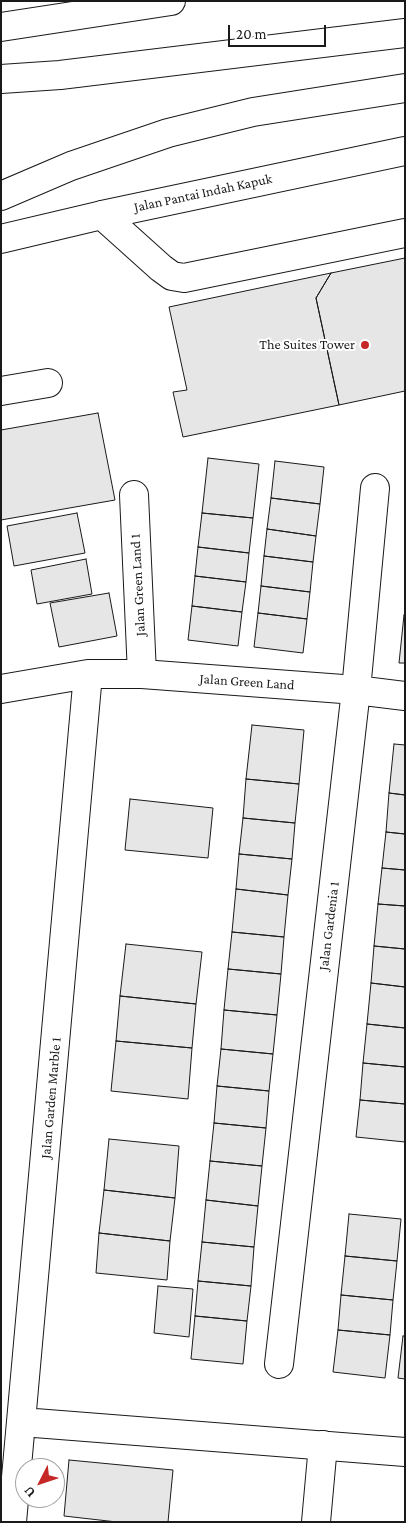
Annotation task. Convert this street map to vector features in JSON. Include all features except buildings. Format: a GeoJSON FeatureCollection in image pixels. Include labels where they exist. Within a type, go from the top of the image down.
{"type":"FeatureCollection","features":[{"type":"Feature","properties":{"kind":"main road"},"geometry":{"type":"LineString","coordinates":[[1,26],[171,1]]}},
{"type":"Feature","properties":{"kind":"main road"},"geometry":{"type":"LineString","coordinates":[[1,79],[60,75],[405,33]]}},
{"type":"Feature","properties":{"kind":"main road"},"geometry":{"type":"LineString","coordinates":[[1,196],[71,166],[168,133],[254,112],[405,88]]}},
{"type":"Feature","properties":{"kind":"main road","name":"Jalan Pantai Indah Kapuk"},"geometry":{"type":"LineString","coordinates":[[1,239],[102,215],[405,150]]}},
{"type":"Feature","properties":{"kind":"main road"},"geometry":{"type":"LineString","coordinates":[[102,215],[160,268],[172,276],[184,278],[405,233]]}},
{"type":"Feature","properties":{"kind":"main road"},"geometry":{"type":"LineString","coordinates":[[1,391],[48,383]]}},
{"type":"Feature","properties":{"kind":"main road","name":"Jalan Gardenia 1"},"geometry":{"type":"LineString","coordinates":[[279,1364],[356,690],[375,488]]}},
{"type":"Feature","properties":{"kind":"main road","name":"Jalan Green Land 1"},"geometry":{"type":"LineString","coordinates":[[134,495],[142,674]]}},
{"type":"Feature","properties":{"kind":"main road","name":"Jalan Green Land"},"geometry":{"type":"LineString","coordinates":[[1,689],[88,674],[142,674],[356,690],[405,696]]}},
{"type":"Feature","properties":{"kind":"main road","name":"Jalan Garden Marble 1"},"geometry":{"type":"LineString","coordinates":[[12,1522],[88,674]]}},
{"type":"Feature","properties":{"kind":"main road"},"geometry":{"type":"LineString","coordinates":[[22,1422],[405,1452]]}},
{"type":"Feature","properties":{"kind":"main road"},"geometry":{"type":"LineString","coordinates":[[316,1522],[323,1445]]}},
{"type":"Feature","properties":{"kind":"place","name":"The Suites Tower"},"geometry":{"type":"Point","coordinates":[365,345]}}]}
